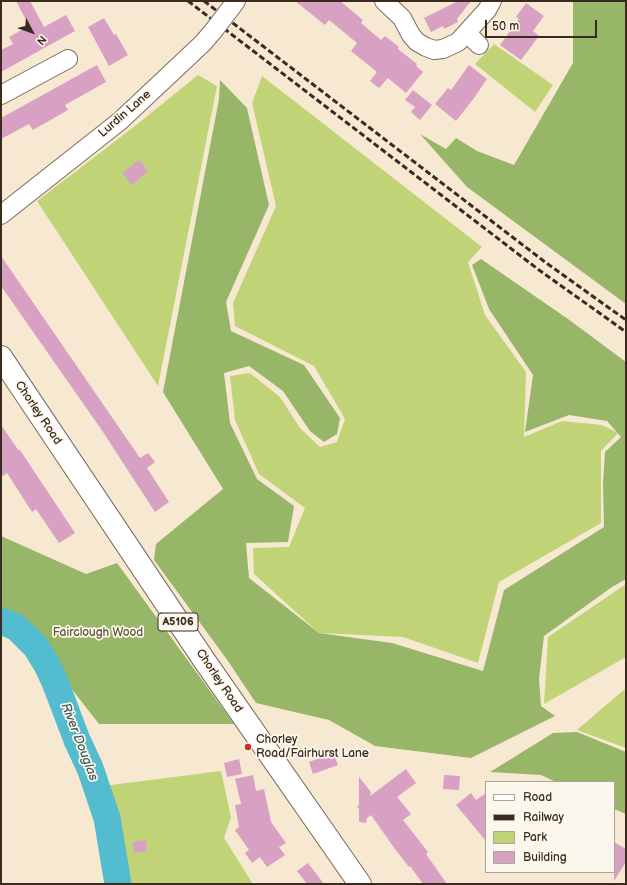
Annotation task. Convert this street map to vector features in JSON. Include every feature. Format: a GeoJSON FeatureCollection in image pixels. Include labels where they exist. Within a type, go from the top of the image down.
{"type":"FeatureCollection","features":[{"type":"Feature","properties":{"kind":"main road","name":"Chorley Road"},"geometry":{"type":"LineString","coordinates":[[1,357],[188,636],[360,884]]}},
{"type":"Feature","properties":{"kind":"street"},"geometry":{"type":"LineString","coordinates":[[384,1],[402,18],[411,35],[417,42],[434,50],[443,49],[458,42],[473,39],[492,1]]}},
{"type":"Feature","properties":{"kind":"street","name":"Lurdin Lane"},"geometry":{"type":"LineString","coordinates":[[1,214],[120,121],[203,43],[232,7]]}},
{"type":"Feature","properties":{"kind":"street"},"geometry":{"type":"LineString","coordinates":[[1,95],[68,59]]}},
{"type":"Feature","properties":{"kind":"green space"},"geometry":{"type":"Polygon","coordinates":[[[573,1],[626,1],[626,304],[467,187],[420,134],[446,149],[456,138],[477,151],[514,165],[573,63],[573,1]]]}},
{"type":"Feature","properties":{"kind":"green space"},"geometry":{"type":"Polygon","coordinates":[[[494,44],[553,85],[535,112],[475,64],[494,44]]]}},
{"type":"Feature","properties":{"kind":"green space"},"geometry":{"type":"Polygon","coordinates":[[[198,75],[217,86],[158,386],[37,201],[135,126],[198,75]]]}},
{"type":"Feature","properties":{"kind":"green space"},"geometry":{"type":"Polygon","coordinates":[[[262,76],[482,247],[468,262],[485,315],[526,372],[524,437],[562,421],[602,425],[618,433],[601,451],[601,523],[499,582],[478,663],[403,637],[319,633],[254,574],[253,548],[289,547],[305,508],[259,474],[235,420],[230,376],[250,373],[280,397],[300,428],[320,447],[337,442],[345,419],[314,366],[235,326],[233,303],[276,206],[252,103],[262,76]]]}},
{"type":"Feature","properties":{"kind":"green space"},"geometry":{"type":"Polygon","coordinates":[[[220,80],[247,108],[269,205],[226,302],[231,331],[304,365],[340,418],[337,434],[324,442],[310,431],[283,391],[249,366],[224,373],[230,423],[257,479],[294,506],[288,542],[246,543],[249,578],[319,633],[392,643],[483,671],[504,590],[604,527],[603,484],[605,452],[621,437],[607,421],[569,415],[525,432],[533,375],[489,309],[472,265],[481,259],[568,319],[626,362],[626,579],[612,587],[544,636],[539,679],[541,706],[555,716],[471,758],[375,746],[329,720],[256,703],[228,661],[154,560],[156,544],[223,489],[163,392],[219,99],[220,80]]]}},
{"type":"Feature","properties":{"kind":"green space","name":"Fairclough Wood"},"geometry":{"type":"Polygon","coordinates":[[[1,536],[86,574],[117,563],[234,724],[99,724],[53,665],[1,634],[1,536]]]}},
{"type":"Feature","properties":{"kind":"green space"},"geometry":{"type":"Polygon","coordinates":[[[626,584],[626,657],[544,704],[548,637],[626,584]]]}},
{"type":"Feature","properties":{"kind":"green space"},"geometry":{"type":"Polygon","coordinates":[[[626,688],[626,748],[577,730],[626,688]]]}},
{"type":"Feature","properties":{"kind":"green space"},"geometry":{"type":"Polygon","coordinates":[[[577,732],[626,752],[626,814],[615,809],[615,781],[554,781],[541,775],[490,772],[553,733],[577,732]]]}},
{"type":"Feature","properties":{"kind":"green space"},"geometry":{"type":"Polygon","coordinates":[[[221,771],[231,817],[224,838],[253,884],[126,884],[123,849],[115,815],[103,786],[221,771]]]}},
{"type":"Feature","properties":{"kind":"building"},"geometry":{"type":"Polygon","coordinates":[[[16,1],[30,1],[44,27],[66,15],[75,31],[1,72],[1,50],[13,44],[9,37],[27,27],[26,25],[28,24],[16,1]]]}},
{"type":"Feature","properties":{"kind":"building"},"geometry":{"type":"Polygon","coordinates":[[[295,1],[340,1],[363,20],[361,23],[381,40],[385,36],[399,47],[398,49],[417,64],[416,66],[423,72],[406,93],[388,78],[379,88],[370,81],[377,72],[351,51],[357,43],[329,20],[325,25],[295,1]]]}},
{"type":"Feature","properties":{"kind":"building"},"geometry":{"type":"Polygon","coordinates":[[[458,1],[471,1],[457,19],[458,22],[444,29],[443,26],[431,32],[424,18],[458,1]]]}},
{"type":"Feature","properties":{"kind":"building"},"geometry":{"type":"Polygon","coordinates":[[[526,3],[544,16],[533,31],[539,36],[521,60],[500,45],[519,19],[516,17],[526,3]]]}},
{"type":"Feature","properties":{"kind":"building"},"geometry":{"type":"Polygon","coordinates":[[[104,18],[114,35],[116,34],[128,55],[109,66],[88,27],[104,18]]]}},
{"type":"Feature","properties":{"kind":"building"},"geometry":{"type":"Polygon","coordinates":[[[97,65],[106,82],[65,105],[68,110],[33,130],[29,124],[1,139],[1,118],[97,65]]]}},
{"type":"Feature","properties":{"kind":"building"},"geometry":{"type":"Polygon","coordinates":[[[469,65],[487,79],[456,121],[435,104],[448,88],[451,90],[469,65]]]}},
{"type":"Feature","properties":{"kind":"building"},"geometry":{"type":"Polygon","coordinates":[[[413,90],[432,105],[420,120],[411,112],[415,107],[405,100],[413,90]]]}},
{"type":"Feature","properties":{"kind":"building"},"geometry":{"type":"Polygon","coordinates":[[[139,160],[148,171],[132,185],[122,173],[139,160]]]}},
{"type":"Feature","properties":{"kind":"building"},"geometry":{"type":"Polygon","coordinates":[[[1,256],[140,458],[148,453],[155,462],[147,468],[169,502],[155,512],[101,429],[1,286],[1,256]]]}},
{"type":"Feature","properties":{"kind":"building"},"geometry":{"type":"Polygon","coordinates":[[[1,425],[19,451],[20,450],[75,533],[59,543],[36,509],[32,512],[7,473],[1,477],[1,425]]]}},
{"type":"Feature","properties":{"kind":"building"},"geometry":{"type":"Polygon","coordinates":[[[333,753],[338,765],[313,774],[309,762],[333,753]]]}},
{"type":"Feature","properties":{"kind":"building"},"geometry":{"type":"Polygon","coordinates":[[[239,759],[242,774],[227,777],[224,763],[239,759]]]}},
{"type":"Feature","properties":{"kind":"building"},"geometry":{"type":"Polygon","coordinates":[[[406,769],[416,783],[397,797],[411,814],[403,820],[428,852],[426,854],[447,884],[423,884],[395,849],[371,815],[367,818],[366,823],[359,822],[359,809],[357,807],[359,805],[359,777],[371,792],[370,796],[406,769]]]}},
{"type":"Feature","properties":{"kind":"building"},"geometry":{"type":"Polygon","coordinates":[[[253,775],[256,791],[264,789],[271,822],[286,843],[279,847],[285,855],[267,867],[260,857],[252,863],[245,853],[249,850],[235,830],[239,827],[235,805],[241,804],[235,779],[253,775]]]}},
{"type":"Feature","properties":{"kind":"building"},"geometry":{"type":"Polygon","coordinates":[[[444,775],[460,776],[459,790],[443,789],[444,775]]]}},
{"type":"Feature","properties":{"kind":"building"},"geometry":{"type":"Polygon","coordinates":[[[471,793],[476,800],[485,794],[485,840],[456,805],[471,793]]]}},
{"type":"Feature","properties":{"kind":"building"},"geometry":{"type":"Polygon","coordinates":[[[146,840],[147,851],[134,853],[133,842],[146,840]]]}},
{"type":"Feature","properties":{"kind":"building"},"geometry":{"type":"Polygon","coordinates":[[[615,843],[626,849],[626,862],[614,881],[615,843]]]}},
{"type":"Feature","properties":{"kind":"building"},"geometry":{"type":"Polygon","coordinates":[[[308,863],[324,884],[307,884],[297,871],[308,863]]]}},
{"type":"Feature","properties":{"kind":"waterway","name":"River Douglas"},"geometry":{"type":"LineString","coordinates":[[1,621],[16,627],[36,647],[55,682],[77,740],[90,768],[107,818],[118,884]]}},
{"type":"Feature","properties":{"kind":"railway"},"geometry":{"type":"LineString","coordinates":[[188,1],[539,270],[626,332]]}},
{"type":"Feature","properties":{"kind":"railway"},"geometry":{"type":"LineString","coordinates":[[204,1],[545,262],[626,320]]}},
{"type":"Feature","properties":{"kind":"place","name":"Chorley Road/Fairhurst Lane"},"geometry":{"type":"Point","coordinates":[248,747]}}]}
